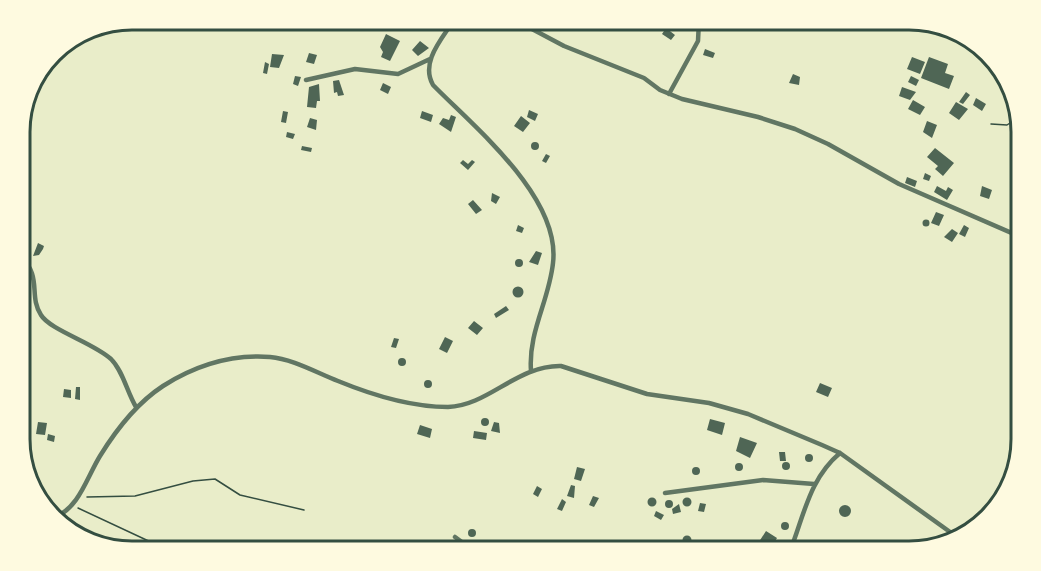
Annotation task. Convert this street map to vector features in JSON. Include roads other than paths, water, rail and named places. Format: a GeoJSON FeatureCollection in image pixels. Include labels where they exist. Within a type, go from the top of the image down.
{"type":"FeatureCollection","features":[{"type":"Feature","properties":{"kind":"street"},"geometry":{"type":"LineString","coordinates":[[448,30],[430,59],[429,77],[433,85],[501,152],[523,180],[550,232],[554,261],[532,340],[531,371]]}},
{"type":"Feature","properties":{"kind":"street"},"geometry":{"type":"LineString","coordinates":[[534,30],[564,46],[644,78],[669,94],[795,129],[828,144],[899,184],[1011,233]]}},
{"type":"Feature","properties":{"kind":"street"},"geometry":{"type":"LineString","coordinates":[[669,94],[698,41],[699,30]]}},
{"type":"Feature","properties":{"kind":"street"},"geometry":{"type":"LineString","coordinates":[[306,80],[355,69],[398,74],[430,59]]}},
{"type":"Feature","properties":{"kind":"street"},"geometry":{"type":"LineString","coordinates":[[30,268],[37,305],[42,318],[110,358],[119,371],[136,407]]}},
{"type":"Feature","properties":{"kind":"street"},"geometry":{"type":"LineString","coordinates":[[62,512],[72,505],[100,456],[136,407],[180,376],[208,363],[271,357],[368,392],[436,406],[471,403],[531,371],[549,366],[561,366],[647,394],[709,403],[748,414],[840,453],[950,532]]}},
{"type":"Feature","properties":{"kind":"street"},"geometry":{"type":"LineString","coordinates":[[794,541],[814,484],[826,464],[840,453]]}},
{"type":"Feature","properties":{"kind":"street"},"geometry":{"type":"LineString","coordinates":[[665,493],[763,480],[814,484]]}},
{"type":"Feature","properties":{"kind":"street"},"geometry":{"type":"LineString","coordinates":[[455,537],[460,541]]}}]}
